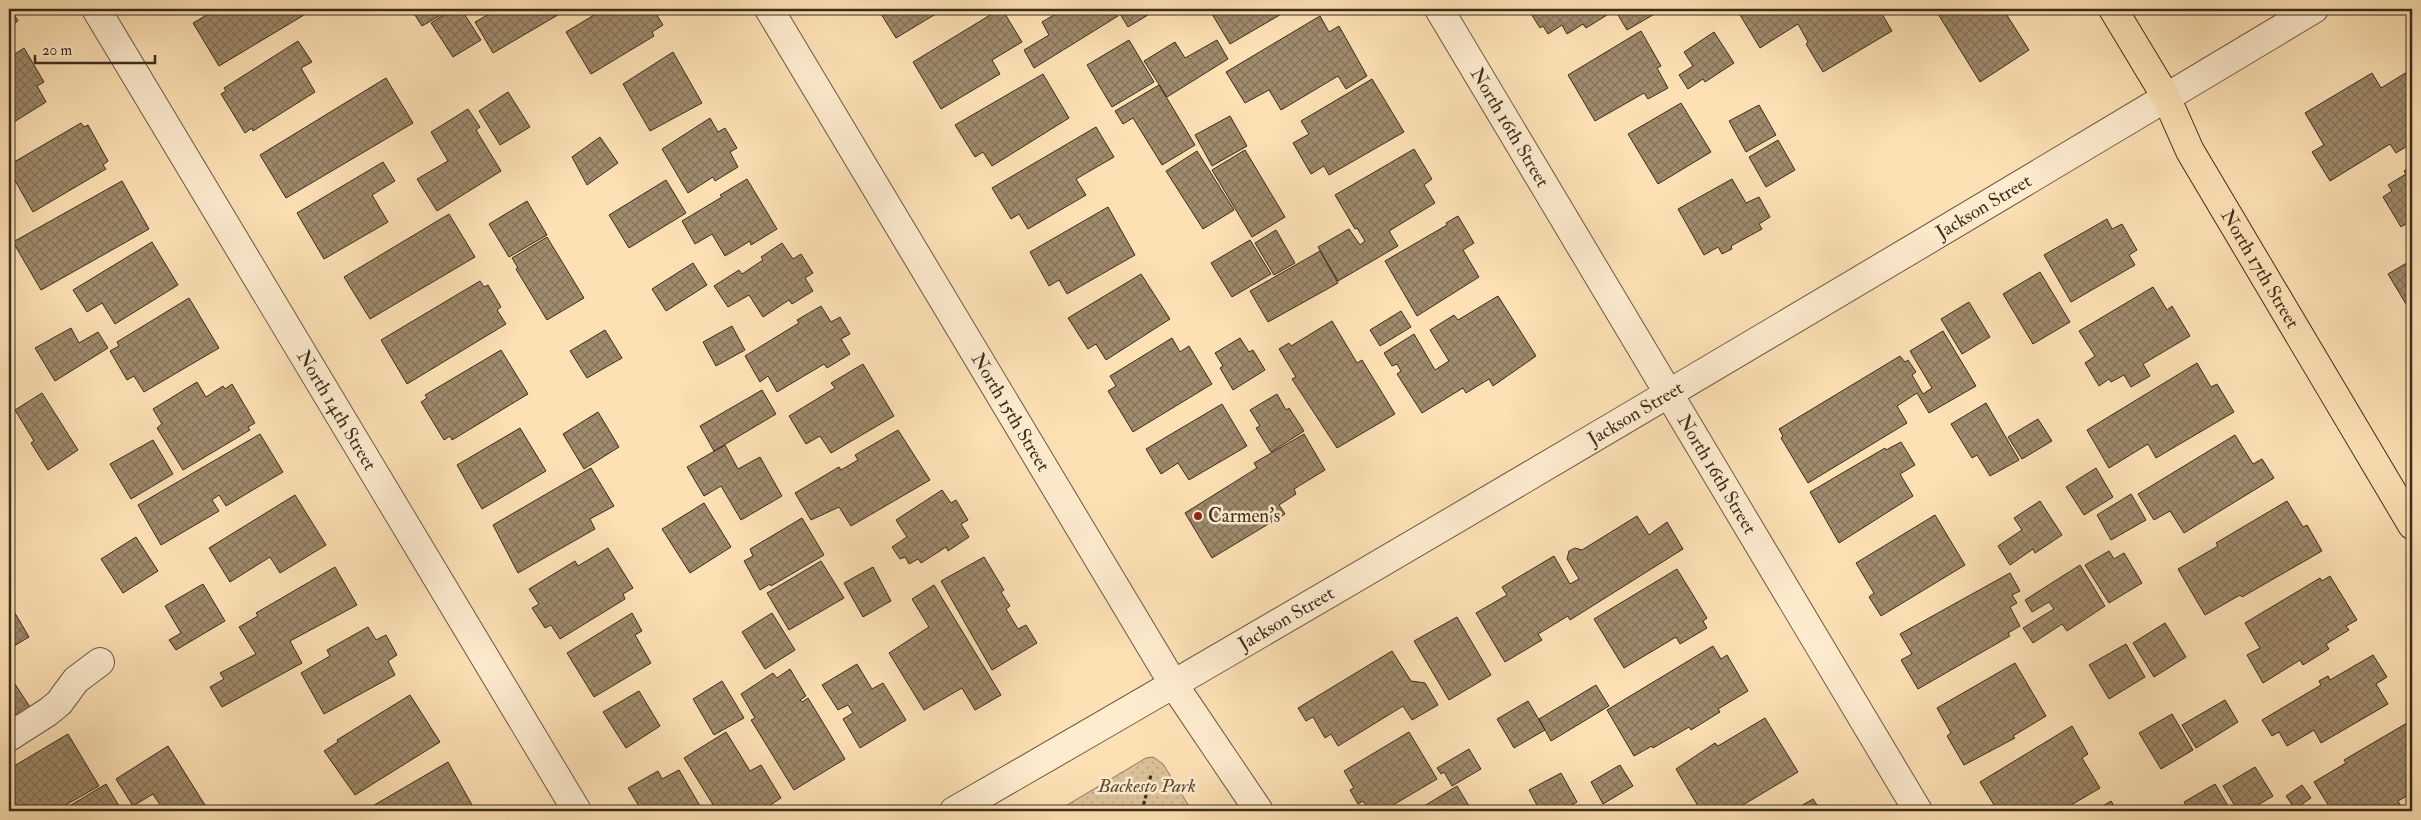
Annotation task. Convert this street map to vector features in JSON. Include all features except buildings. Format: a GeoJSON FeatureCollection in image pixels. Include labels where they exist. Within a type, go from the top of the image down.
{"type":"FeatureCollection","features":[{"type":"Feature","properties":{"kind":"main road","name":"North 17th Street"},"geometry":{"type":"LineString","coordinates":[[2113,9],[2166,98],[2190,151],[2412,525]]}},
{"type":"Feature","properties":{"kind":"street","name":"North 14th Street"},"geometry":{"type":"LineString","coordinates":[[96,9],[577,811]]}},
{"type":"Feature","properties":{"kind":"street","name":"North 15th Street"},"geometry":{"type":"LineString","coordinates":[[769,9],[1174,684],[1260,811]]}},
{"type":"Feature","properties":{"kind":"street","name":"North 16th Street"},"geometry":{"type":"LineString","coordinates":[[1439,9],[1918,811]]}},
{"type":"Feature","properties":{"kind":"street","name":"Jackson Street"},"geometry":{"type":"LineString","coordinates":[[954,811],[1669,395],[2314,9]]}},
{"type":"Feature","properties":{"kind":"street"},"geometry":{"type":"LineString","coordinates":[[9,737],[48,712],[59,702],[76,680],[100,662]]}},
{"type":"Feature","properties":{"kind":"path"},"geometry":{"type":"LineString","coordinates":[[1142,811],[1151,775]]}},
{"type":"Feature","properties":{"kind":"green space","name":"Backesto Park"},"geometry":{"type":"Polygon","coordinates":[[[1153,757],[1163,764],[1192,811],[1057,811],[1146,758],[1153,757]]]}},
{"type":"Feature","properties":{"kind":"place","name":"Carmen’s"},"geometry":{"type":"Point","coordinates":[1198,516]}}]}
